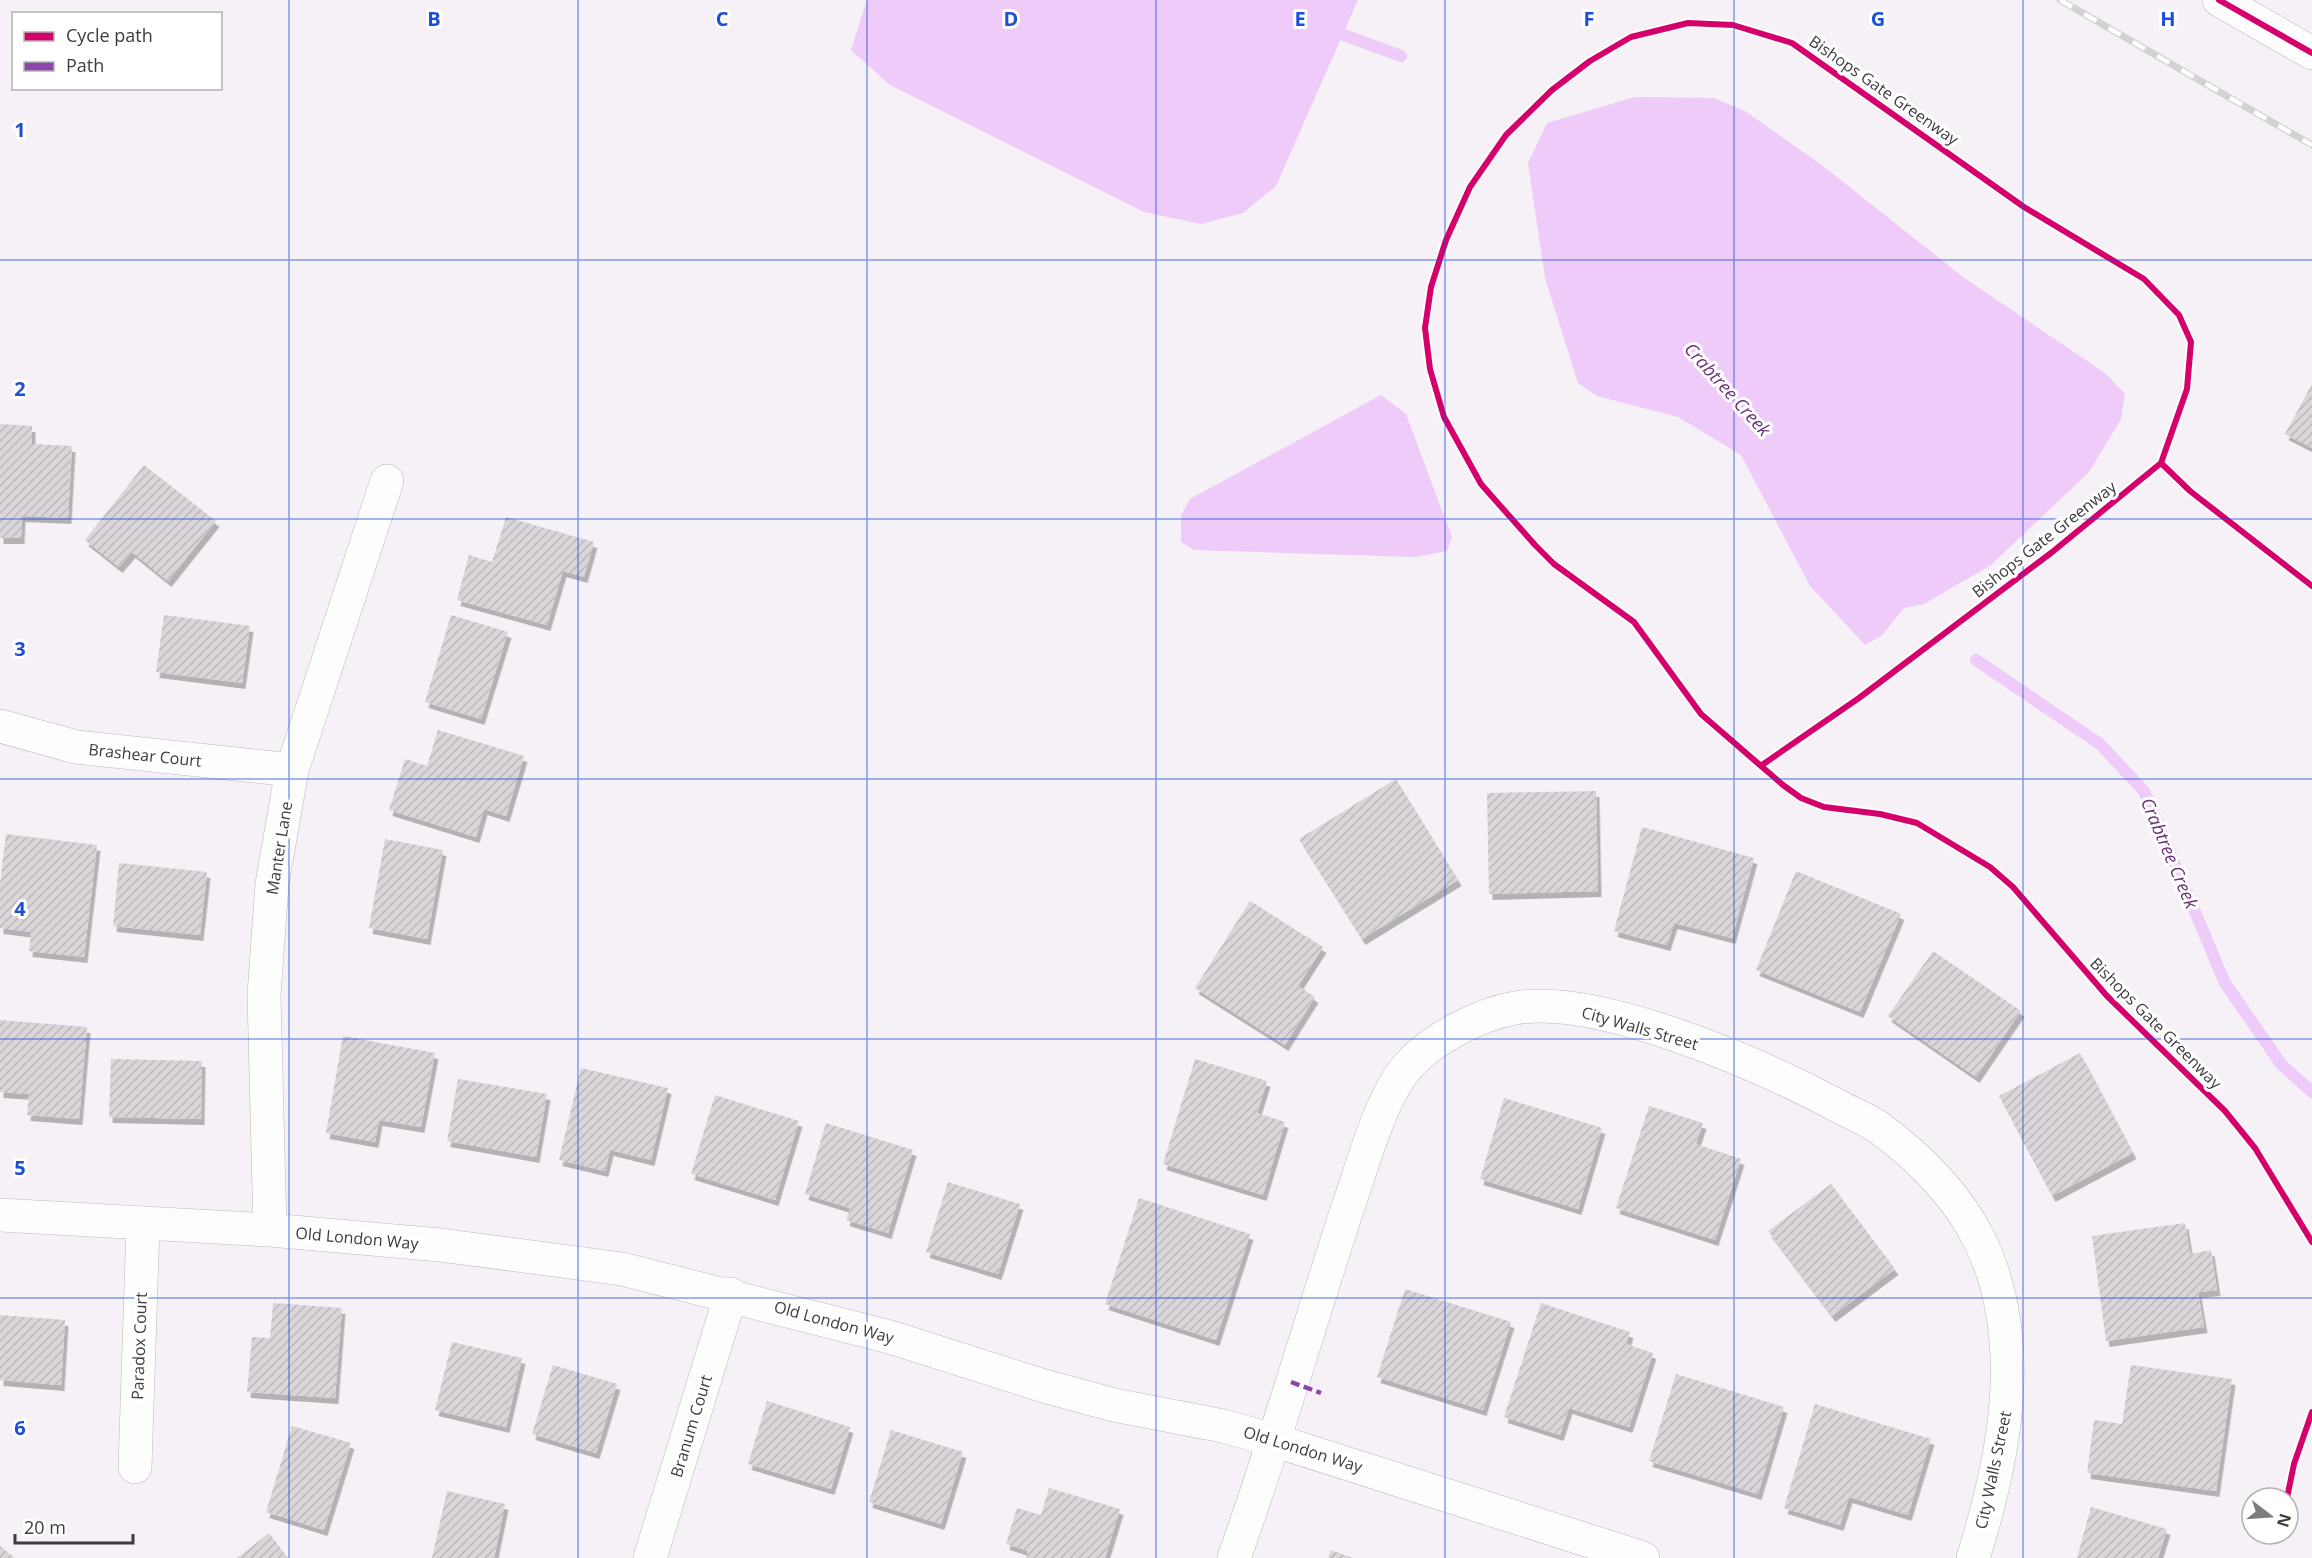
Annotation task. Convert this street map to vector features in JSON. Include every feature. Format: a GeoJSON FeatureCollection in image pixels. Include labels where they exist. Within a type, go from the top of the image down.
{"type":"FeatureCollection","features":[{"type":"Feature","properties":{"kind":"street"},"geometry":{"type":"LineString","coordinates":[[2219,0],[2312,53]]}},
{"type":"Feature","properties":{"kind":"street","name":"Manter Lane"},"geometry":{"type":"LineString","coordinates":[[270,1230],[264,995],[272,884],[292,770],[387,481]]}},
{"type":"Feature","properties":{"kind":"street","name":"Brashear Court"},"geometry":{"type":"LineString","coordinates":[[0,726],[75,747],[292,770]]}},
{"type":"Feature","properties":{"kind":"street","name":"City Walls Street"},"geometry":{"type":"LineString","coordinates":[[1234,1558],[1368,1148],[1386,1103],[1408,1065],[1451,1033],[1506,1010],[1549,1007],[1583,1010],[1689,1040],[1740,1058],[1878,1127],[1942,1184],[1963,1212],[1979,1240],[1993,1275],[2002,1307],[2007,1358],[2008,1404],[1995,1473],[1973,1558]]}},
{"type":"Feature","properties":{"kind":"street","name":"Old London Way"},"geometry":{"type":"LineString","coordinates":[[0,1215],[143,1225],[270,1230],[440,1245],[622,1269],[731,1294],[890,1336],[1044,1386],[1114,1405],[1223,1426],[1273,1440],[1643,1558]]}},
{"type":"Feature","properties":{"kind":"street","name":"Paradox Court"},"geometry":{"type":"LineString","coordinates":[[135,1467],[143,1225]]}},
{"type":"Feature","properties":{"kind":"street","name":"Branum Court"},"geometry":{"type":"LineString","coordinates":[[650,1558],[731,1294]]}},
{"type":"Feature","properties":{"kind":"water"},"geometry":{"type":"Polygon","coordinates":[[[867,0],[1358,0],[1276,186],[1243,213],[1201,224],[1144,212],[890,85],[851,50],[867,0]]]}},
{"type":"Feature","properties":{"kind":"water"},"geometry":{"type":"Polygon","coordinates":[[[1635,97],[1714,98],[1745,111],[1823,166],[1963,277],[2105,373],[2125,394],[2121,419],[2089,472],[1991,565],[1924,604],[1904,608],[1882,635],[1865,645],[1810,586],[1741,455],[1678,417],[1597,396],[1578,383],[1545,278],[1528,163],[1547,123],[1635,97]]]}},
{"type":"Feature","properties":{"kind":"water"},"geometry":{"type":"Polygon","coordinates":[[[1381,395],[1406,414],[1452,537],[1447,551],[1415,557],[1194,550],[1181,542],[1181,515],[1190,499],[1381,395]]]}},
{"type":"Feature","properties":{"kind":"building"},"geometry":{"type":"Polygon","coordinates":[[[2312,384],[2312,448],[2285,434],[2312,384]]]}},
{"type":"Feature","properties":{"kind":"building"},"geometry":{"type":"Polygon","coordinates":[[[0,424],[32,426],[32,444],[72,446],[68,518],[22,516],[21,538],[0,538],[0,424]]]}},
{"type":"Feature","properties":{"kind":"building"},"geometry":{"type":"Polygon","coordinates":[[[144,465],[216,521],[168,581],[132,552],[119,567],[85,540],[144,465]]]}},
{"type":"Feature","properties":{"kind":"building"},"geometry":{"type":"Polygon","coordinates":[[[506,517],[594,542],[584,577],[563,571],[547,625],[457,600],[469,555],[492,562],[506,517]]]}},
{"type":"Feature","properties":{"kind":"building"},"geometry":{"type":"Polygon","coordinates":[[[164,615],[250,626],[242,683],[156,672],[164,615]]]}},
{"type":"Feature","properties":{"kind":"building"},"geometry":{"type":"Polygon","coordinates":[[[451,615],[508,632],[481,719],[425,702],[451,615]]]}},
{"type":"Feature","properties":{"kind":"building"},"geometry":{"type":"Polygon","coordinates":[[[438,730],[524,756],[506,816],[484,809],[476,837],[389,810],[405,759],[427,766],[438,730]]]}},
{"type":"Feature","properties":{"kind":"building"},"geometry":{"type":"Polygon","coordinates":[[[1396,779],[1458,880],[1362,939],[1299,839],[1396,779]]]}},
{"type":"Feature","properties":{"kind":"building"},"geometry":{"type":"Polygon","coordinates":[[[1596,791],[1598,891],[1489,894],[1487,793],[1596,791]]]}},
{"type":"Feature","properties":{"kind":"building"},"geometry":{"type":"Polygon","coordinates":[[[1642,827],[1754,858],[1732,938],[1674,923],[1667,945],[1614,931],[1642,827]]]}},
{"type":"Feature","properties":{"kind":"building"},"geometry":{"type":"Polygon","coordinates":[[[6,834],[97,845],[84,957],[29,951],[31,932],[0,928],[0,884],[6,834]]]}},
{"type":"Feature","properties":{"kind":"building"},"geometry":{"type":"Polygon","coordinates":[[[385,839],[443,850],[427,939],[369,928],[385,839]]]}},
{"type":"Feature","properties":{"kind":"building"},"geometry":{"type":"Polygon","coordinates":[[[119,863],[207,872],[200,935],[113,926],[119,863]]]}},
{"type":"Feature","properties":{"kind":"building"},"geometry":{"type":"Polygon","coordinates":[[[1796,871],[1901,914],[1860,1012],[1756,970],[1796,871]]]}},
{"type":"Feature","properties":{"kind":"building"},"geometry":{"type":"Polygon","coordinates":[[[1250,901],[1323,947],[1298,986],[1315,997],[1285,1045],[1195,988],[1250,901]]]}},
{"type":"Feature","properties":{"kind":"building"},"geometry":{"type":"Polygon","coordinates":[[[1933,951],[2021,1011],[1976,1077],[1888,1016],[1933,951]]]}},
{"type":"Feature","properties":{"kind":"building"},"geometry":{"type":"Polygon","coordinates":[[[0,1020],[87,1027],[79,1119],[27,1115],[29,1094],[0,1092],[0,1020]]]}},
{"type":"Feature","properties":{"kind":"building"},"geometry":{"type":"Polygon","coordinates":[[[343,1036],[435,1053],[421,1127],[379,1120],[375,1142],[326,1133],[343,1036]]]}},
{"type":"Feature","properties":{"kind":"building"},"geometry":{"type":"Polygon","coordinates":[[[2080,1053],[2133,1153],[2052,1196],[1999,1096],[2080,1053]]]}},
{"type":"Feature","properties":{"kind":"building"},"geometry":{"type":"Polygon","coordinates":[[[111,1059],[202,1061],[201,1119],[109,1117],[111,1059]]]}},
{"type":"Feature","properties":{"kind":"building"},"geometry":{"type":"Polygon","coordinates":[[[1195,1059],[1267,1081],[1257,1113],[1285,1122],[1263,1195],[1163,1164],[1195,1059]]]}},
{"type":"Feature","properties":{"kind":"building"},"geometry":{"type":"Polygon","coordinates":[[[581,1068],[668,1088],[651,1160],[610,1150],[605,1171],[559,1160],[581,1068]]]}},
{"type":"Feature","properties":{"kind":"building"},"geometry":{"type":"Polygon","coordinates":[[[458,1079],[547,1094],[536,1157],[447,1141],[458,1079]]]}},
{"type":"Feature","properties":{"kind":"building"},"geometry":{"type":"Polygon","coordinates":[[[715,1095],[799,1121],[775,1200],[691,1174],[715,1095]]]}},
{"type":"Feature","properties":{"kind":"building"},"geometry":{"type":"Polygon","coordinates":[[[1504,1098],[1602,1128],[1578,1209],[1480,1179],[1504,1098]]]}},
{"type":"Feature","properties":{"kind":"building"},"geometry":{"type":"Polygon","coordinates":[[[1649,1106],[1703,1123],[1696,1144],[1741,1159],[1715,1240],[1616,1208],[1649,1106]]]}},
{"type":"Feature","properties":{"kind":"building"},"geometry":{"type":"Polygon","coordinates":[[[826,1123],[913,1150],[888,1233],[846,1220],[850,1208],[805,1194],[826,1123]]]}},
{"type":"Feature","properties":{"kind":"building"},"geometry":{"type":"Polygon","coordinates":[[[948,1182],[1020,1204],[998,1274],[926,1252],[948,1182]]]}},
{"type":"Feature","properties":{"kind":"building"},"geometry":{"type":"Polygon","coordinates":[[[1831,1184],[1895,1269],[1832,1316],[1768,1231],[1831,1184]]]}},
{"type":"Feature","properties":{"kind":"building"},"geometry":{"type":"Polygon","coordinates":[[[1139,1198],[1250,1234],[1216,1340],[1105,1304],[1139,1198]]]}},
{"type":"Feature","properties":{"kind":"building"},"geometry":{"type":"Polygon","coordinates":[[[2185,1223],[2190,1254],[2211,1250],[2217,1290],[2198,1292],[2204,1327],[2106,1341],[2092,1236],[2185,1223]]]}},
{"type":"Feature","properties":{"kind":"building"},"geometry":{"type":"Polygon","coordinates":[[[1405,1289],[1511,1322],[1483,1410],[1377,1377],[1405,1289]]]}},
{"type":"Feature","properties":{"kind":"building"},"geometry":{"type":"Polygon","coordinates":[[[273,1303],[342,1308],[335,1398],[247,1392],[252,1337],[270,1338],[273,1303]]]}},
{"type":"Feature","properties":{"kind":"building"},"geometry":{"type":"Polygon","coordinates":[[[1541,1303],[1630,1332],[1626,1344],[1653,1353],[1629,1427],[1569,1408],[1560,1435],[1504,1417],[1541,1303]]]}},
{"type":"Feature","properties":{"kind":"building"},"geometry":{"type":"Polygon","coordinates":[[[0,1315],[65,1320],[61,1385],[0,1380],[0,1315]]]}},
{"type":"Feature","properties":{"kind":"building"},"geometry":{"type":"Polygon","coordinates":[[[452,1342],[522,1358],[506,1427],[435,1410],[452,1342]]]}},
{"type":"Feature","properties":{"kind":"building"},"geometry":{"type":"Polygon","coordinates":[[[553,1365],[617,1384],[596,1453],[532,1434],[553,1365]]]}},
{"type":"Feature","properties":{"kind":"building"},"geometry":{"type":"Polygon","coordinates":[[[2131,1365],[2232,1379],[2216,1491],[2087,1473],[2094,1420],[2122,1424],[2131,1365]]]}},
{"type":"Feature","properties":{"kind":"building"},"geometry":{"type":"Polygon","coordinates":[[[1676,1374],[1784,1407],[1758,1494],[1649,1461],[1676,1374]]]}},
{"type":"Feature","properties":{"kind":"building"},"geometry":{"type":"Polygon","coordinates":[[[767,1401],[850,1427],[831,1489],[748,1464],[767,1401]]]}},
{"type":"Feature","properties":{"kind":"building"},"geometry":{"type":"Polygon","coordinates":[[[1815,1404],[1931,1439],[1908,1515],[1849,1497],[1840,1525],[1784,1508],[1815,1404]]]}},
{"type":"Feature","properties":{"kind":"building"},"geometry":{"type":"Polygon","coordinates":[[[292,1426],[351,1443],[324,1530],[266,1512],[292,1426]]]}},
{"type":"Feature","properties":{"kind":"building"},"geometry":{"type":"Polygon","coordinates":[[[891,1430],[963,1452],[941,1524],[869,1502],[891,1430]]]}},
{"type":"Feature","properties":{"kind":"building"},"geometry":{"type":"Polygon","coordinates":[[[1049,1488],[1120,1509],[1105,1558],[1026,1558],[1028,1551],[1006,1544],[1017,1508],[1041,1515],[1049,1488]]]}},
{"type":"Feature","properties":{"kind":"building"},"geometry":{"type":"Polygon","coordinates":[[[447,1491],[505,1504],[494,1558],[432,1558],[447,1491]]]}},
{"type":"Feature","properties":{"kind":"building"},"geometry":{"type":"Polygon","coordinates":[[[2091,1507],[2167,1529],[2158,1558],[2077,1558],[2091,1507]]]}},
{"type":"Feature","properties":{"kind":"building"},"geometry":{"type":"Polygon","coordinates":[[[269,1533],[288,1558],[237,1558],[269,1533]]]}},
{"type":"Feature","properties":{"kind":"building"},"geometry":{"type":"Polygon","coordinates":[[[0,1546],[15,1558],[0,1558],[0,1546]]]}},
{"type":"Feature","properties":{"kind":"building"},"geometry":{"type":"Polygon","coordinates":[[[1331,1550],[1353,1558],[1328,1558],[1331,1550]]]}},
{"type":"Feature","properties":{"kind":"waterway","name":"Crabtree Creek"},"geometry":{"type":"LineString","coordinates":[[1330,30],[1401,56]]}},
{"type":"Feature","properties":{"kind":"waterway","name":"Crabtree Creek"},"geometry":{"type":"LineString","coordinates":[[1976,660],[2100,744],[2144,791],[2225,983],[2281,1064],[2312,1092]]}},
{"type":"Feature","properties":{"kind":"railway"},"geometry":{"type":"LineString","coordinates":[[2060,0],[2312,145]]}},
{"type":"Feature","properties":{"kind":"marked path"},"geometry":{"type":"LineString","coordinates":[[1291,1382],[1321,1393]]}},
{"type":"Feature","properties":{"kind":"cycle path"},"geometry":{"type":"LineString","coordinates":[[2219,0],[2312,53]]}},
{"type":"Feature","properties":{"kind":"cycle path","name":"Bishops Gate Greenway"},"geometry":{"type":"LineString","coordinates":[[1762,765],[1859,698],[2051,553],[2161,463],[2187,389],[2191,342],[2179,315],[2144,279],[2024,207],[1792,43],[1733,25],[1688,23],[1631,37],[1590,61],[1552,90],[1506,135],[1470,187],[1446,240],[1431,287],[1425,328],[1430,369],[1444,417],[1481,484],[1535,545],[1554,564],[1634,622],[1701,714],[1783,785],[1801,798],[1824,807],[1880,814],[1917,823],[1990,867],[2013,887],[2107,996],[2225,1111],[2255,1148],[2312,1242]]}},
{"type":"Feature","properties":{"kind":"cycle path"},"geometry":{"type":"LineString","coordinates":[[2161,463],[2190,491],[2312,586]]}},
{"type":"Feature","properties":{"kind":"cycle path"},"geometry":{"type":"LineString","coordinates":[[2289,1486],[2294,1464],[2312,1412]]}}]}
